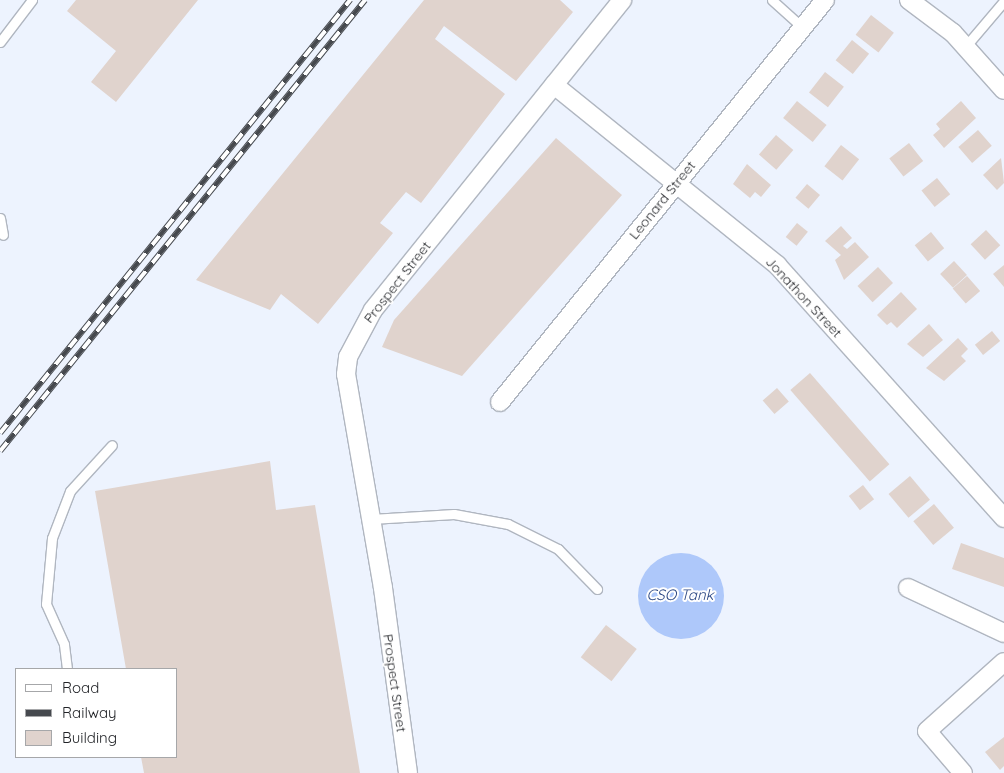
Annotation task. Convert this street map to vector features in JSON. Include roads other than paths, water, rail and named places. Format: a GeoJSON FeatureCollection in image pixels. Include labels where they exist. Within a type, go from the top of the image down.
{"type":"FeatureCollection","features":[{"type":"Feature","properties":{"kind":"street","name":"Prospect Street"},"geometry":{"type":"LineString","coordinates":[[408,773],[371,519],[345,372],[353,343],[373,310],[622,0]]}},
{"type":"Feature","properties":{"kind":"street","name":"Leonard Street"},"geometry":{"type":"LineString","coordinates":[[500,402],[825,0]]}},
{"type":"Feature","properties":{"kind":"street"},"geometry":{"type":"LineString","coordinates":[[910,0],[965,47],[1004,90]]}},
{"type":"Feature","properties":{"kind":"street","name":"Jonathon Street"},"geometry":{"type":"LineString","coordinates":[[554,85],[777,265],[1004,518]]}},
{"type":"Feature","properties":{"kind":"street"},"geometry":{"type":"LineString","coordinates":[[908,588],[1004,633]]}},
{"type":"Feature","properties":{"kind":"street"},"geometry":{"type":"LineString","coordinates":[[964,773],[927,732],[1004,662]]}},
{"type":"Feature","properties":{"kind":"lane"},"geometry":{"type":"LineString","coordinates":[[0,42],[32,0]]}},
{"type":"Feature","properties":{"kind":"lane"},"geometry":{"type":"LineString","coordinates":[[772,0],[802,28]]}},
{"type":"Feature","properties":{"kind":"lane"},"geometry":{"type":"LineString","coordinates":[[965,47],[1004,1]]}},
{"type":"Feature","properties":{"kind":"lane"},"geometry":{"type":"LineString","coordinates":[[0,218],[3,235]]}},
{"type":"Feature","properties":{"kind":"lane"},"geometry":{"type":"LineString","coordinates":[[67,668],[64,644],[46,604],[52,538],[70,492],[112,445]]}},
{"type":"Feature","properties":{"kind":"lane"},"geometry":{"type":"LineString","coordinates":[[371,519],[454,514],[508,524],[558,549],[597,589]]}},
{"type":"Feature","properties":{"kind":"water","name":"CSO Tank"},"geometry":{"type":"Polygon","coordinates":[[[681,553],[698,556],[712,565],[721,579],[724,596],[721,613],[712,627],[698,636],[681,639],[664,636],[650,627],[641,613],[638,596],[641,579],[650,565],[664,556],[681,553]]]}},
{"type":"Feature","properties":{"kind":"railway"},"geometry":{"type":"LineString","coordinates":[[0,433],[350,0]]}},
{"type":"Feature","properties":{"kind":"railway"},"geometry":{"type":"LineString","coordinates":[[0,451],[365,0]]}}]}
